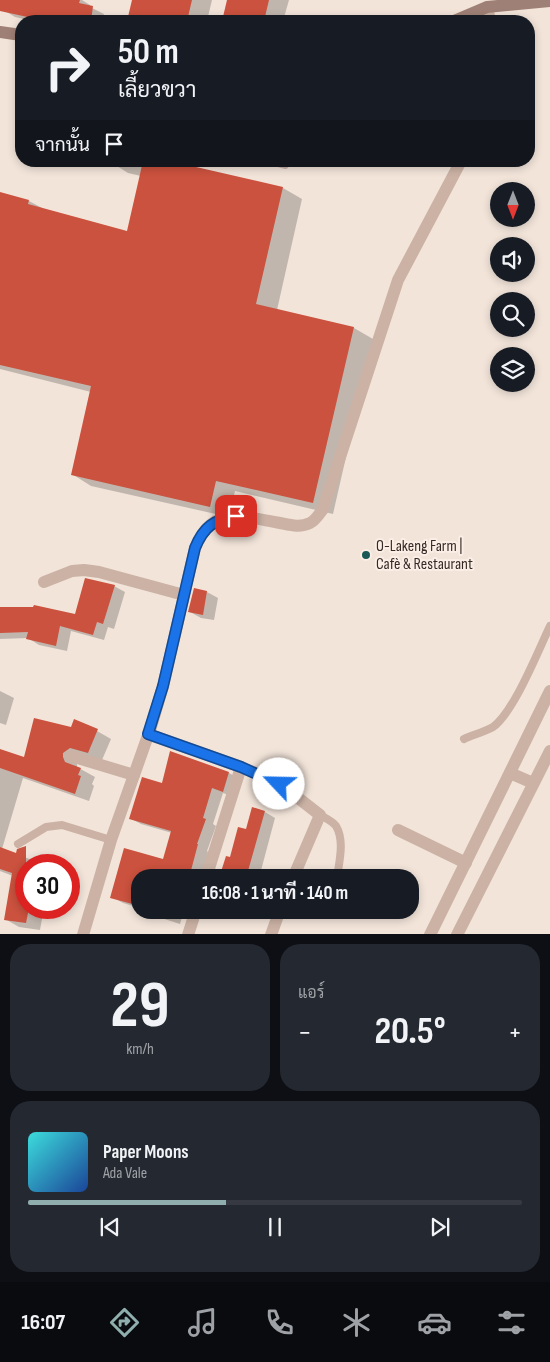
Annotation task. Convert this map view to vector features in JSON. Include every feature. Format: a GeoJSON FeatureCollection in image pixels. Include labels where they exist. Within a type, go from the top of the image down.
{"type":"FeatureCollection","features":[{"type":"Feature","properties":{"kind":"street"},"geometry":{"type":"LineString","coordinates":[[468,15],[487,7],[550,1]]}},
{"type":"Feature","properties":{"kind":"street"},"geometry":{"type":"LineString","coordinates":[[487,7],[489,15]]}},
{"type":"Feature","properties":{"kind":"street"},"geometry":{"type":"LineString","coordinates":[[0,32],[15,34]]}},
{"type":"Feature","properties":{"kind":"street"},"geometry":{"type":"LineString","coordinates":[[83,934],[111,840],[163,686],[195,548],[201,534],[222,518],[236,516],[297,526],[316,520],[323,509],[398,280],[458,167]]}},
{"type":"Feature","properties":{"kind":"street"},"geometry":{"type":"LineString","coordinates":[[44,582],[72,571],[84,570],[184,595]]}},
{"type":"Feature","properties":{"kind":"street"},"geometry":{"type":"LineString","coordinates":[[430,934],[550,692]]}},
{"type":"Feature","properties":{"kind":"street"},"geometry":{"type":"LineString","coordinates":[[149,730],[279,784],[320,815],[297,869]]}},
{"type":"Feature","properties":{"kind":"street"},"geometry":{"type":"LineString","coordinates":[[457,934],[549,752]]}},
{"type":"Feature","properties":{"kind":"street"},"geometry":{"type":"LineString","coordinates":[[71,756],[134,775]]}},
{"type":"Feature","properties":{"kind":"street"},"geometry":{"type":"LineString","coordinates":[[209,869],[241,767]]}},
{"type":"Feature","properties":{"kind":"street"},"geometry":{"type":"LineString","coordinates":[[510,773],[533,783]]}},
{"type":"Feature","properties":{"kind":"street"},"geometry":{"type":"LineString","coordinates":[[398,830],[466,863]]}},
{"type":"Feature","properties":{"kind":"street"},"geometry":{"type":"LineString","coordinates":[[188,934],[193,919]]}},
{"type":"Feature","properties":{"kind":"street"},"geometry":{"type":"LineString","coordinates":[[271,934],[277,919]]}},
{"type":"Feature","properties":{"kind":"lane"},"geometry":{"type":"LineString","coordinates":[[464,739],[491,728],[501,720],[511,705],[550,626]]}},
{"type":"Feature","properties":{"kind":"lane"},"geometry":{"type":"LineString","coordinates":[[320,815],[337,827],[341,850],[338,869]]}},
{"type":"Feature","properties":{"kind":"lane"},"geometry":{"type":"LineString","coordinates":[[18,844],[46,827],[62,825],[111,840]]}},
{"type":"Feature","properties":{"kind":"building"},"geometry":{"type":"Polygon","coordinates":[[[0,0],[80,0],[79,3],[93,6],[92,15],[18,15],[0,11],[0,0]]]}},
{"type":"Feature","properties":{"kind":"building"},"geometry":{"type":"Polygon","coordinates":[[[132,0],[192,0],[188,15],[128,15],[132,0]]]}},
{"type":"Feature","properties":{"kind":"building"},"geometry":{"type":"Polygon","coordinates":[[[227,0],[269,0],[265,15],[223,15],[227,0]]]}},
{"type":"Feature","properties":{"kind":"building"},"geometry":{"type":"Polygon","coordinates":[[[142,167],[196,167],[283,187],[256,304],[354,327],[313,503],[216,481],[210,507],[71,475],[91,386],[0,365],[0,192],[29,200],[28,204],[127,231],[142,167]]]}},
{"type":"Feature","properties":{"kind":"building"},"geometry":{"type":"Polygon","coordinates":[[[85,578],[115,585],[103,624],[97,622],[93,635],[60,626],[56,646],[26,639],[28,632],[0,633],[0,607],[33,607],[34,605],[75,614],[85,578]]]}},
{"type":"Feature","properties":{"kind":"building"},"geometry":{"type":"Polygon","coordinates":[[[194,588],[207,591],[203,615],[188,612],[194,588]]]}},
{"type":"Feature","properties":{"kind":"building"},"geometry":{"type":"Polygon","coordinates":[[[34,718],[71,727],[74,719],[98,729],[88,753],[70,748],[63,753],[65,762],[81,768],[78,775],[81,776],[75,794],[0,768],[0,749],[24,757],[34,718]]]}},
{"type":"Feature","properties":{"kind":"building"},"geometry":{"type":"Polygon","coordinates":[[[170,751],[229,772],[223,792],[212,788],[203,818],[206,819],[197,844],[191,869],[131,869],[131,904],[110,898],[124,848],[163,859],[171,831],[129,819],[142,777],[162,783],[170,751]]]}},
{"type":"Feature","properties":{"kind":"building"},"geometry":{"type":"Polygon","coordinates":[[[252,807],[265,811],[249,869],[222,869],[226,856],[230,857],[238,827],[246,829],[252,807]]]}},
{"type":"Feature","properties":{"kind":"building"},"geometry":{"type":"Polygon","coordinates":[[[26,846],[26,854],[15,854],[15,919],[27,919],[26,923],[4,920],[12,873],[0,869],[0,847],[16,853],[17,849],[26,846]]]}},
{"type":"Feature","properties":{"kind":"place","name":"O-Lakeng Farm | Cafè & Restaurant"},"geometry":{"type":"Point","coordinates":[366,555]}},
{"type":"Feature","properties":{"kind":"route"},"geometry":{"type":"LineString","coordinates":[[236,516],[222,518],[208,527],[201,534],[195,548],[163,686],[148,734],[241,767],[279,784]]}}]}
